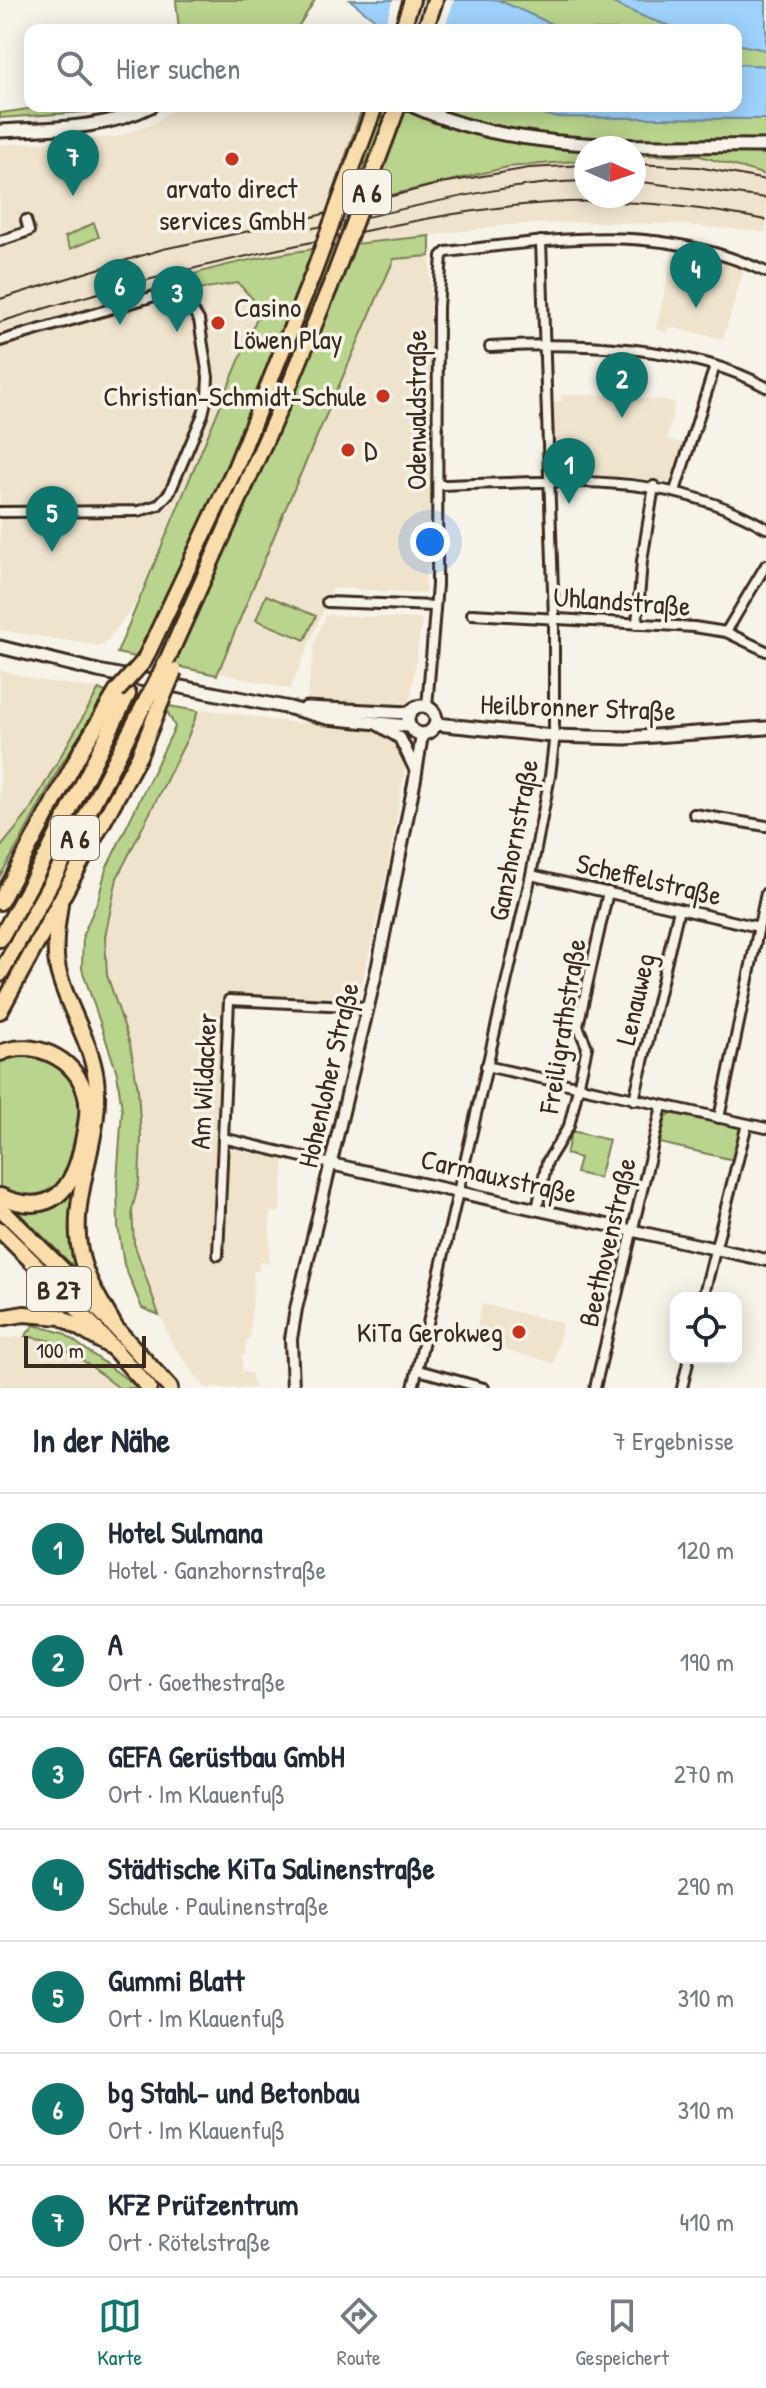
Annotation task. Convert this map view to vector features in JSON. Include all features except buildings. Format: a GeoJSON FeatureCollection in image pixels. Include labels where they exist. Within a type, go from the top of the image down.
{"type":"FeatureCollection","features":[{"type":"Feature","properties":{"kind":"highway"},"geometry":{"type":"LineString","coordinates":[[404,24],[412,0]]}},
{"type":"Feature","properties":{"kind":"highway"},"geometry":{"type":"LineString","coordinates":[[427,24],[435,0]]}},
{"type":"Feature","properties":{"kind":"highway","name":"A 6"},"geometry":{"type":"LineString","coordinates":[[0,939],[48,853],[123,693],[144,661],[236,466],[313,274],[373,112]]}},
{"type":"Feature","properties":{"kind":"highway","name":"A 6"},"geometry":{"type":"LineString","coordinates":[[0,974],[169,669],[206,574],[334,277],[396,112]]}},
{"type":"Feature","properties":{"kind":"highway"},"geometry":{"type":"LineString","coordinates":[[0,902],[81,751],[123,693]]}},
{"type":"Feature","properties":{"kind":"highway"},"geometry":{"type":"LineString","coordinates":[[0,1011],[139,756],[154,701]]}},
{"type":"Feature","properties":{"kind":"highway"},"geometry":{"type":"LineString","coordinates":[[0,891],[17,869]]}},
{"type":"Feature","properties":{"kind":"highway"},"geometry":{"type":"LineString","coordinates":[[60,904],[55,940],[58,969],[88,1046],[96,1080],[96,1128],[78,1207],[78,1242],[85,1269],[114,1325]]}},
{"type":"Feature","properties":{"kind":"highway"},"geometry":{"type":"LineString","coordinates":[[0,1053],[25,1047],[39,1049],[61,1059],[78,1077],[87,1106],[75,1174],[61,1194],[48,1201],[27,1205],[0,1196]]}},
{"type":"Feature","properties":{"kind":"highway","name":"B 27"},"geometry":{"type":"LineString","coordinates":[[0,1208],[114,1325],[170,1388]]}},
{"type":"Feature","properties":{"kind":"highway","name":"B 27"},"geometry":{"type":"LineString","coordinates":[[0,1230],[149,1388]]}},
{"type":"Feature","properties":{"kind":"highway"},"geometry":{"type":"LineString","coordinates":[[0,1318],[24,1314],[61,1317],[116,1350]]}},
{"type":"Feature","properties":{"kind":"main road"},"geometry":{"type":"LineString","coordinates":[[0,131],[97,125],[137,112]]}},
{"type":"Feature","properties":{"kind":"main road"},"geometry":{"type":"LineString","coordinates":[[429,112],[464,125],[532,140],[766,146]]}},
{"type":"Feature","properties":{"kind":"main road"},"geometry":{"type":"LineString","coordinates":[[0,647],[98,671],[290,708],[409,720]]}},
{"type":"Feature","properties":{"kind":"main road"},"geometry":{"type":"LineString","coordinates":[[417,707],[427,707],[434,714],[436,724],[430,732],[422,735],[414,732],[409,720],[417,707]]}},
{"type":"Feature","properties":{"kind":"main road"},"geometry":{"type":"LineString","coordinates":[[290,708],[313,716],[371,723],[409,720]]}},
{"type":"Feature","properties":{"kind":"main road","name":"Heilbronner Straße"},"geometry":{"type":"LineString","coordinates":[[436,724],[553,736],[642,737],[766,728]]}},
{"type":"Feature","properties":{"kind":"street"},"geometry":{"type":"LineString","coordinates":[[0,241],[29,231],[26,220]]}},
{"type":"Feature","properties":{"kind":"street"},"geometry":{"type":"LineString","coordinates":[[541,241],[638,238],[710,251],[766,272]]}},
{"type":"Feature","properties":{"kind":"street","name":"Odenwaldstraße"},"geometry":{"type":"LineString","coordinates":[[427,707],[435,606],[438,307],[442,256],[446,252],[541,241]]}},
{"type":"Feature","properties":{"kind":"street","name":"Ganzhornstraße"},"geometry":{"type":"LineString","coordinates":[[413,1388],[531,875],[550,776],[554,619],[541,241]]}},
{"type":"Feature","properties":{"kind":"street"},"geometry":{"type":"LineString","coordinates":[[0,341],[165,293],[186,300],[194,310],[199,320],[208,377],[203,414],[170,492],[158,505],[139,511],[0,512]]}},
{"type":"Feature","properties":{"kind":"street"},"geometry":{"type":"LineString","coordinates":[[490,347],[545,345],[674,356],[715,366],[766,387]]}},
{"type":"Feature","properties":{"kind":"street"},"geometry":{"type":"LineString","coordinates":[[675,491],[715,366]]}},
{"type":"Feature","properties":{"kind":"street"},"geometry":{"type":"LineString","coordinates":[[438,485],[584,480],[654,486],[746,516],[766,528]]}},
{"type":"Feature","properties":{"kind":"street"},"geometry":{"type":"LineString","coordinates":[[637,624],[642,561],[654,486]]}},
{"type":"Feature","properties":{"kind":"street"},"geometry":{"type":"LineString","coordinates":[[726,632],[766,565]]}},
{"type":"Feature","properties":{"kind":"street"},"geometry":{"type":"LineString","coordinates":[[327,602],[435,606]]}},
{"type":"Feature","properties":{"kind":"street","name":"Uhlandstraße"},"geometry":{"type":"LineString","coordinates":[[472,614],[726,632],[766,651]]}},
{"type":"Feature","properties":{"kind":"street"},"geometry":{"type":"LineString","coordinates":[[371,723],[400,738],[417,773]]}},
{"type":"Feature","properties":{"kind":"street","name":"Hohenloher Straße"},"geometry":{"type":"LineString","coordinates":[[293,1388],[291,1355],[294,1323],[393,896],[422,735]]}},
{"type":"Feature","properties":{"kind":"street"},"geometry":{"type":"LineString","coordinates":[[694,814],[766,826]]}},
{"type":"Feature","properties":{"kind":"street","name":"Scheffelstraße"},"geometry":{"type":"LineString","coordinates":[[531,875],[758,927]]}},
{"type":"Feature","properties":{"kind":"street","name":"Freiligrathstraße"},"geometry":{"type":"LineString","coordinates":[[537,1209],[547,1162],[569,1126],[578,1088],[587,1047],[578,1026],[608,892]]}},
{"type":"Feature","properties":{"kind":"street"},"geometry":{"type":"LineString","coordinates":[[719,1118],[766,893]]}},
{"type":"Feature","properties":{"kind":"street","name":"Lenauweg"},"geometry":{"type":"LineString","coordinates":[[634,1100],[679,909]]}},
{"type":"Feature","properties":{"kind":"street"},"geometry":{"type":"LineString","coordinates":[[753,951],[766,953]]}},
{"type":"Feature","properties":{"kind":"street","name":"Am Wildacker"},"geometry":{"type":"LineString","coordinates":[[218,1255],[229,1000],[367,1007]]}},
{"type":"Feature","properties":{"kind":"street"},"geometry":{"type":"LineString","coordinates":[[486,1066],[766,1128]]}},
{"type":"Feature","properties":{"kind":"street","name":"Beethovenstraße"},"geometry":{"type":"LineString","coordinates":[[595,1388],[662,1106]]}},
{"type":"Feature","properties":{"kind":"street"},"geometry":{"type":"LineString","coordinates":[[705,1292],[747,1124]]}},
{"type":"Feature","properties":{"kind":"street","name":"Carmauxstraße"},"geometry":{"type":"LineString","coordinates":[[223,1138],[766,1260]]}},
{"type":"Feature","properties":{"kind":"street"},"geometry":{"type":"LineString","coordinates":[[682,1388],[688,1364]]}},
{"type":"Feature","properties":{"kind":"street"},"geometry":{"type":"LineString","coordinates":[[418,1370],[484,1388]]}},
{"type":"Feature","properties":{"kind":"shaded area"},"geometry":{"type":"Polygon","coordinates":[[[169,112],[361,112],[329,207],[508,167],[574,160],[574,208],[646,208],[646,155],[700,156],[766,175],[766,232],[673,224],[582,222],[506,225],[253,260],[165,284],[186,291],[238,283],[261,308],[134,607],[102,646],[0,630],[0,145],[115,137],[151,125],[169,112]]]}},
{"type":"Feature","properties":{"kind":"shaded area"},"geometry":{"type":"Polygon","coordinates":[[[674,250],[744,269],[723,339],[670,327],[668,333],[656,329],[674,250]]]}},
{"type":"Feature","properties":{"kind":"shaded area","name":"Christian-Schmidt-Schule"},"geometry":{"type":"Polygon","coordinates":[[[430,256],[431,549],[426,593],[333,588],[290,689],[218,673],[394,259],[430,256]]]}},
{"type":"Feature","properties":{"kind":"shaded area"},"geometry":{"type":"Polygon","coordinates":[[[561,395],[621,395],[675,402],[667,439],[688,445],[676,484],[622,476],[553,476],[551,402],[561,401],[561,395]]]}},
{"type":"Feature","properties":{"kind":"shaded area"},"geometry":{"type":"Polygon","coordinates":[[[326,615],[422,619],[411,695],[400,719],[405,768],[388,867],[358,1001],[226,994],[218,1149],[239,1150],[284,1160],[280,1212],[270,1213],[269,1263],[259,1262],[259,1271],[254,1271],[250,1338],[246,1340],[245,1355],[242,1355],[242,1372],[251,1373],[255,1388],[205,1388],[172,1344],[142,1272],[134,1243],[132,1210],[139,1182],[141,1137],[138,1089],[130,1044],[107,975],[105,937],[117,878],[198,711],[202,709],[303,724],[315,641],[326,615]]]}},
{"type":"Feature","properties":{"kind":"shaded area"},"geometry":{"type":"Polygon","coordinates":[[[0,670],[37,680],[99,689],[27,815],[0,848],[0,670]]]}},
{"type":"Feature","properties":{"kind":"shaded area","name":"KiTa Gerokweg"},"geometry":{"type":"Polygon","coordinates":[[[482,1304],[563,1323],[554,1363],[474,1342],[482,1304]]]}},
{"type":"Feature","properties":{"kind":"shaded area"},"geometry":{"type":"Polygon","coordinates":[[[25,1336],[52,1341],[119,1388],[0,1388],[0,1339],[25,1336]]]}},
{"type":"Feature","properties":{"kind":"green space"},"geometry":{"type":"Polygon","coordinates":[[[176,0],[315,0],[300,24],[178,24],[176,0]]]}},
{"type":"Feature","properties":{"kind":"green space"},"geometry":{"type":"Polygon","coordinates":[[[498,0],[606,0],[664,24],[552,24],[498,0]]]}},
{"type":"Feature","properties":{"kind":"green space"},"geometry":{"type":"Polygon","coordinates":[[[742,45],[766,50],[766,66],[742,64],[742,45]]]}},
{"type":"Feature","properties":{"kind":"green space"},"geometry":{"type":"Polygon","coordinates":[[[24,110],[24,112],[85,112],[0,118],[0,113],[24,110]]]}},
{"type":"Feature","properties":{"kind":"green space"},"geometry":{"type":"Polygon","coordinates":[[[361,112],[535,112],[555,117],[766,119],[766,175],[700,156],[646,155],[646,136],[574,136],[574,161],[508,167],[327,210],[361,112]]]}},
{"type":"Feature","properties":{"kind":"green space"},"geometry":{"type":"Polygon","coordinates":[[[94,223],[99,237],[70,249],[65,237],[94,223]]]}},
{"type":"Feature","properties":{"kind":"green space"},"geometry":{"type":"Polygon","coordinates":[[[430,236],[430,256],[394,259],[217,675],[117,653],[261,308],[238,283],[186,291],[164,284],[261,258],[430,236]]]}},
{"type":"Feature","properties":{"kind":"green space"},"geometry":{"type":"Polygon","coordinates":[[[266,595],[316,616],[305,640],[256,620],[266,595]]]}},
{"type":"Feature","properties":{"kind":"green space"},"geometry":{"type":"Polygon","coordinates":[[[99,689],[107,693],[63,762],[0,876],[0,848],[27,815],[99,689]]]}},
{"type":"Feature","properties":{"kind":"green space"},"geometry":{"type":"Polygon","coordinates":[[[169,706],[198,711],[117,878],[105,937],[107,975],[130,1044],[138,1089],[141,1137],[139,1182],[132,1210],[134,1243],[159,1315],[142,1308],[124,1265],[118,1227],[117,1181],[122,1110],[117,1073],[82,969],[83,935],[98,900],[106,869],[175,727],[167,711],[169,706]]]}},
{"type":"Feature","properties":{"kind":"green space"},"geometry":{"type":"Polygon","coordinates":[[[18,1054],[47,1059],[68,1073],[76,1085],[83,1110],[73,1168],[52,1194],[33,1199],[0,1191],[0,1060],[18,1054]]]}},
{"type":"Feature","properties":{"kind":"green space"},"geometry":{"type":"Polygon","coordinates":[[[671,1113],[743,1128],[734,1160],[660,1143],[666,1117],[671,1113]]]}},
{"type":"Feature","properties":{"kind":"green space"},"geometry":{"type":"Polygon","coordinates":[[[572,1131],[609,1140],[599,1178],[576,1173],[580,1158],[566,1154],[572,1131]]]}},
{"type":"Feature","properties":{"kind":"green space"},"geometry":{"type":"Polygon","coordinates":[[[77,1185],[77,1270],[17,1211],[56,1203],[77,1185]]]}},
{"type":"Feature","properties":{"kind":"green space"},"geometry":{"type":"Polygon","coordinates":[[[34,1325],[63,1333],[139,1388],[119,1388],[52,1341],[25,1336],[34,1325]]]}},
{"type":"Feature","properties":{"kind":"water"},"geometry":{"type":"Polygon","coordinates":[[[350,0],[498,0],[552,24],[380,24],[350,0]]]}},
{"type":"Feature","properties":{"kind":"water"},"geometry":{"type":"Polygon","coordinates":[[[606,0],[766,0],[766,50],[742,45],[742,24],[664,24],[606,0]]]}},
{"type":"Feature","properties":{"kind":"water"},"geometry":{"type":"Polygon","coordinates":[[[742,64],[766,66],[766,119],[555,117],[535,112],[742,112],[742,64]]]}},
{"type":"Feature","properties":{"kind":"pier"},"geometry":{"type":"Polygon","coordinates":[[[393,0],[454,0],[446,24],[385,24],[393,0]]]}},
{"type":"Feature","properties":{"kind":"railway"},"geometry":{"type":"LineString","coordinates":[[646,165],[698,167],[766,180]]}},
{"type":"Feature","properties":{"kind":"railway"},"geometry":{"type":"LineString","coordinates":[[0,299],[163,249],[293,222],[442,183],[529,168],[574,166]]}},
{"type":"Feature","properties":{"kind":"railway"},"geometry":{"type":"LineString","coordinates":[[313,228],[483,192],[574,182]]}},
{"type":"Feature","properties":{"kind":"railway"},"geometry":{"type":"LineString","coordinates":[[646,183],[766,198]]}},
{"type":"Feature","properties":{"kind":"railway"},"geometry":{"type":"LineString","coordinates":[[0,322],[277,249],[473,211],[568,202],[618,202],[692,208],[766,220]]}},
{"type":"Feature","properties":{"kind":"place","name":"arvato direct services GmbH"},"geometry":{"type":"Point","coordinates":[232,159]}},
{"type":"Feature","properties":{"kind":"place","name":"KFZ Prüfzentrum"},"geometry":{"type":"Point","coordinates":[73,196]}},
{"type":"Feature","properties":{"kind":"place","name":"Städtische KiTa Salinenstraße"},"geometry":{"type":"Point","coordinates":[696,308]}},
{"type":"Feature","properties":{"kind":"place","name":"Casino Löwen Play"},"geometry":{"type":"Point","coordinates":[218,323]}},
{"type":"Feature","properties":{"kind":"place","name":"bg Stahl- und Betonbau"},"geometry":{"type":"Point","coordinates":[120,325]}},
{"type":"Feature","properties":{"kind":"place","name":"GEFA Gerüstbau GmbH"},"geometry":{"type":"Point","coordinates":[177,332]}},
{"type":"Feature","properties":{"kind":"place","name":"Christian-Schmidt-Schule"},"geometry":{"type":"Point","coordinates":[383,396]}},
{"type":"Feature","properties":{"kind":"place","name":"A"},"geometry":{"type":"Point","coordinates":[622,418]}},
{"type":"Feature","properties":{"kind":"place","name":"D"},"geometry":{"type":"Point","coordinates":[348,450]}},
{"type":"Feature","properties":{"kind":"place","name":"Hotel Sulmana"},"geometry":{"type":"Point","coordinates":[569,504]}},
{"type":"Feature","properties":{"kind":"place","name":"Gummi Blatt"},"geometry":{"type":"Point","coordinates":[52,552]}},
{"type":"Feature","properties":{"kind":"place","name":"KiTa Gerokweg"},"geometry":{"type":"Point","coordinates":[519,1332]}}]}
